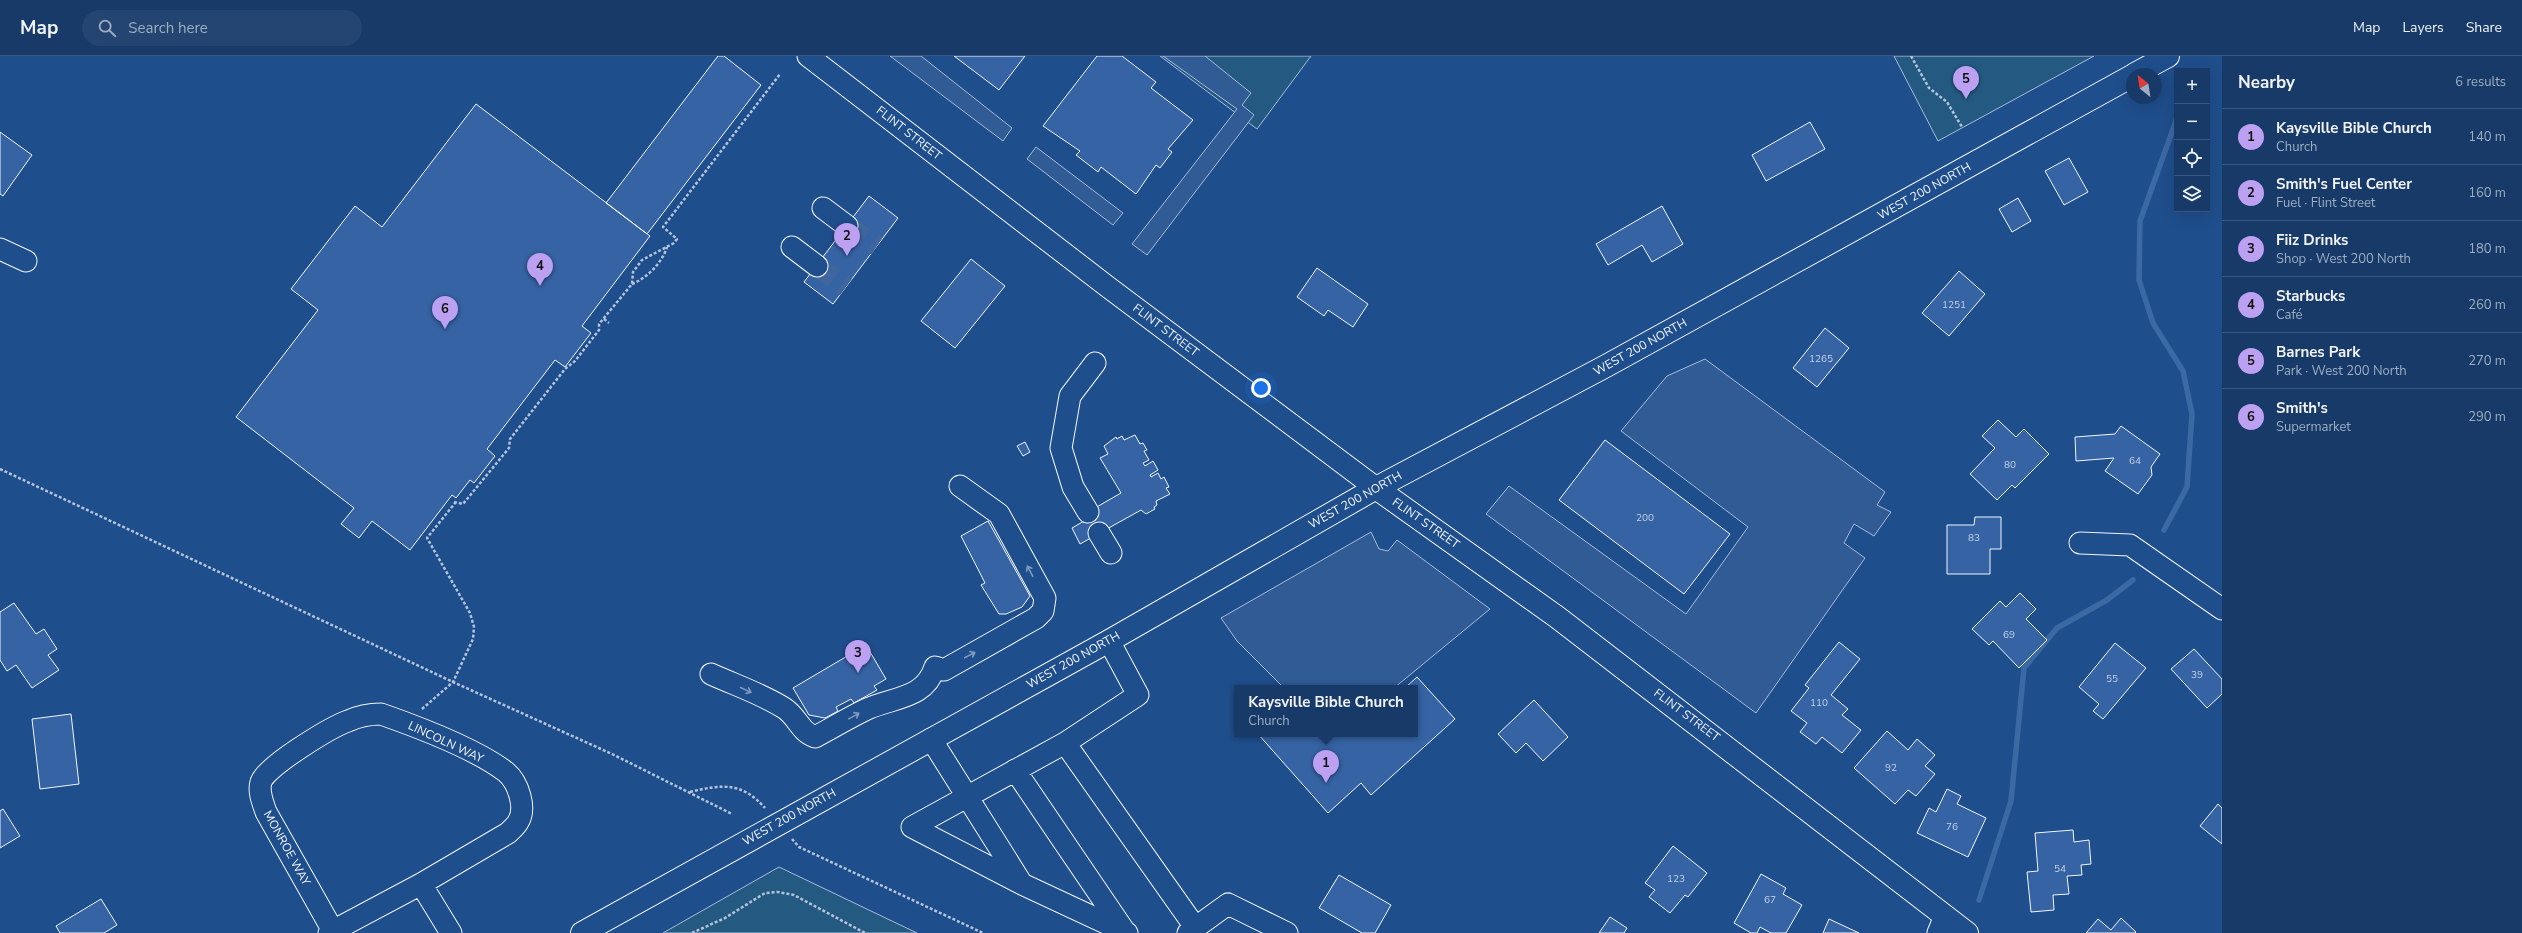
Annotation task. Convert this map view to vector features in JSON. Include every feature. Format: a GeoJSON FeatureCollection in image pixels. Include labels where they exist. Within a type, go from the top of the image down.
{"type":"FeatureCollection","features":[{"type":"Feature","properties":{"kind":"main road"},"geometry":{"type":"LineString","coordinates":[[2146,68],[2168,56]]}},
{"type":"Feature","properties":{"kind":"main road","name":"WEST 200 NORTH"},"geometry":{"type":"LineString","coordinates":[[582,933],[1109,641],[1376,488],[1606,366],[2126,79]]}},
{"type":"Feature","properties":{"kind":"main road","name":"FLINT STREET"},"geometry":{"type":"LineString","coordinates":[[1376,488],[1563,622],[1941,925],[1968,933]]}},
{"type":"Feature","properties":{"kind":"street","name":"FLINT STREET"},"geometry":{"type":"LineString","coordinates":[[808,56],[1108,287],[1376,488]]}},
{"type":"Feature","properties":{"kind":"street"},"geometry":{"type":"LineString","coordinates":[[823,208],[847,226]]}},
{"type":"Feature","properties":{"kind":"street"},"geometry":{"type":"LineString","coordinates":[[792,247],[817,266]]}},
{"type":"Feature","properties":{"kind":"street"},"geometry":{"type":"LineString","coordinates":[[0,249],[26,261]]}},
{"type":"Feature","properties":{"kind":"street"},"geometry":{"type":"LineString","coordinates":[[1088,512],[1073,487],[1061,448],[1070,396],[1095,363]]}},
{"type":"Feature","properties":{"kind":"street"},"geometry":{"type":"LineString","coordinates":[[711,674],[785,708],[796,719],[805,733],[815,737],[868,708],[906,697],[931,680],[935,667],[944,670],[1036,618],[1043,611],[1045,598],[1000,514],[960,486]]}},
{"type":"Feature","properties":{"kind":"street"},"geometry":{"type":"LineString","coordinates":[[1099,533],[1111,552]]}},
{"type":"Feature","properties":{"kind":"street"},"geometry":{"type":"LineString","coordinates":[[2080,543],[2130,546],[2222,609]]}},
{"type":"Feature","properties":{"kind":"street"},"geometry":{"type":"LineString","coordinates":[[1109,641],[1138,695],[1065,743],[912,827],[1022,884],[1126,933]]}},
{"type":"Feature","properties":{"kind":"street","name":"MONROE WAY"},"geometry":{"type":"LineString","coordinates":[[331,932],[266,812],[260,792],[261,782],[266,772],[312,741],[347,721],[366,714],[381,714]]}},
{"type":"Feature","properties":{"kind":"street","name":"LINCOLN WAY"},"geometry":{"type":"LineString","coordinates":[[331,932],[421,884],[508,833],[519,821],[522,801],[515,784],[507,773],[475,753],[381,714]]}},
{"type":"Feature","properties":{"kind":"street"},"geometry":{"type":"LineString","coordinates":[[931,739],[1022,884]]}},
{"type":"Feature","properties":{"kind":"street"},"geometry":{"type":"LineString","coordinates":[[1065,743],[1192,930],[1228,904],[1287,933]]}},
{"type":"Feature","properties":{"kind":"street"},"geometry":{"type":"LineString","coordinates":[[1015,770],[1126,933]]}},
{"type":"Feature","properties":{"kind":"street"},"geometry":{"type":"LineString","coordinates":[[421,884],[451,933]]}},
{"type":"Feature","properties":{"kind":"path"},"geometry":{"type":"LineString","coordinates":[[1911,56],[1929,88],[1947,102],[1962,127]]}},
{"type":"Feature","properties":{"kind":"path"},"geometry":{"type":"LineString","coordinates":[[632,284],[633,272],[642,260],[667,247],[677,239],[663,227],[780,74]]}},
{"type":"Feature","properties":{"kind":"path"},"geometry":{"type":"LineString","coordinates":[[410,725],[423,707],[453,682],[473,639],[474,627],[470,613],[427,538],[454,502],[463,504],[509,448],[510,439],[565,369],[585,349],[599,330],[599,324],[632,284],[645,279],[666,252],[667,247]]}},
{"type":"Feature","properties":{"kind":"path"},"geometry":{"type":"LineString","coordinates":[[604,319],[609,323]]}},
{"type":"Feature","properties":{"kind":"path"},"geometry":{"type":"LineString","coordinates":[[0,469],[453,682],[612,754],[732,814]]}},
{"type":"Feature","properties":{"kind":"path"},"geometry":{"type":"LineString","coordinates":[[690,792],[717,786],[739,789],[758,800]]}},
{"type":"Feature","properties":{"kind":"path"},"geometry":{"type":"LineString","coordinates":[[799,847],[983,933]]}},
{"type":"Feature","properties":{"kind":"path"},"geometry":{"type":"LineString","coordinates":[[692,933],[725,918],[765,893],[778,892],[794,895],[865,933]]}},
{"type":"Feature","properties":{"kind":"shaded area"},"geometry":{"type":"Polygon","coordinates":[[[890,56],[921,56],[1012,128],[1003,141],[890,56]]]}},
{"type":"Feature","properties":{"kind":"shaded area"},"geometry":{"type":"Polygon","coordinates":[[[1160,56],[1311,56],[1257,129],[1160,56]]]}},
{"type":"Feature","properties":{"kind":"shaded area"},"geometry":{"type":"Polygon","coordinates":[[[1163,56],[1205,56],[1251,93],[1242,105],[1254,115],[1147,255],[1132,244],[1237,109],[1163,56]]]}},
{"type":"Feature","properties":{"kind":"shaded area"},"geometry":{"type":"Polygon","coordinates":[[[1894,56],[2094,56],[1938,141],[1894,56]]]}},
{"type":"Feature","properties":{"kind":"shaded area"},"geometry":{"type":"Polygon","coordinates":[[[1036,147],[1123,213],[1113,225],[1027,159],[1036,147]]]}},
{"type":"Feature","properties":{"kind":"shaded area"},"geometry":{"type":"Polygon","coordinates":[[[1705,359],[1885,492],[1877,505],[1891,512],[1874,536],[1854,524],[1844,543],[1865,558],[1756,713],[1486,514],[1509,486],[1686,614],[1748,527],[1621,431],[1667,376],[1705,359]]]}},
{"type":"Feature","properties":{"kind":"shaded area"},"geometry":{"type":"Polygon","coordinates":[[[1371,532],[1379,549],[1388,551],[1397,540],[1490,609],[1398,685],[1281,685],[1237,641],[1221,618],[1371,532]]]}},
{"type":"Feature","properties":{"kind":"shaded area"},"geometry":{"type":"Polygon","coordinates":[[[779,867],[917,933],[663,933],[779,867]]]}},
{"type":"Feature","properties":{"kind":"building"},"geometry":{"type":"Polygon","coordinates":[[[718,56],[724,56],[761,85],[647,234],[606,203],[718,56]]]}},
{"type":"Feature","properties":{"kind":"building"},"geometry":{"type":"Polygon","coordinates":[[[954,56],[1025,56],[999,90],[954,56]]]}},
{"type":"Feature","properties":{"kind":"building"},"geometry":{"type":"Polygon","coordinates":[[[1097,56],[1122,56],[1156,82],[1151,88],[1193,120],[1168,149],[1172,152],[1160,168],[1156,165],[1136,194],[1101,167],[1098,172],[1076,155],[1080,151],[1043,126],[1097,56]]]}},
{"type":"Feature","properties":{"kind":"building"},"geometry":{"type":"Polygon","coordinates":[[[476,104],[650,236],[582,326],[591,333],[565,367],[555,360],[487,449],[495,456],[474,483],[470,480],[456,498],[452,495],[410,550],[372,521],[359,538],[341,524],[354,508],[236,417],[318,310],[291,289],[355,206],[382,227],[476,104]]]}},
{"type":"Feature","properties":{"kind":"building"},"geometry":{"type":"Polygon","coordinates":[[[1810,122],[1825,149],[1766,181],[1752,155],[1810,122]]]}},
{"type":"Feature","properties":{"kind":"building"},"geometry":{"type":"Polygon","coordinates":[[[0,132],[32,155],[3,196],[0,194],[0,132]]]}},
{"type":"Feature","properties":{"kind":"building"},"geometry":{"type":"Polygon","coordinates":[[[2069,158],[2088,192],[2064,205],[2045,171],[2069,158]]]}},
{"type":"Feature","properties":{"kind":"building"},"geometry":{"type":"Polygon","coordinates":[[[869,196],[898,218],[833,304],[804,282],[869,196]]]}},
{"type":"Feature","properties":{"kind":"building"},"geometry":{"type":"Polygon","coordinates":[[[2018,198],[2031,221],[2012,232],[1999,209],[2018,198]]]}},
{"type":"Feature","properties":{"kind":"building"},"geometry":{"type":"Polygon","coordinates":[[[1662,206],[1683,244],[1652,262],[1642,245],[1608,265],[1596,244],[1662,206]]]}},
{"type":"Feature","properties":{"kind":"building"},"geometry":{"type":"Polygon","coordinates":[[[971,259],[1005,286],[955,348],[921,321],[971,259]]]}},
{"type":"Feature","properties":{"kind":"building"},"geometry":{"type":"Polygon","coordinates":[[[1317,268],[1368,304],[1353,327],[1328,310],[1324,316],[1297,297],[1317,268]]]}},
{"type":"Feature","properties":{"kind":"building"},"geometry":{"type":"Polygon","coordinates":[[[1959,271],[1985,294],[1949,336],[1922,313],[1959,271]]]}},
{"type":"Feature","properties":{"kind":"building"},"geometry":{"type":"Polygon","coordinates":[[[1825,328],[1849,348],[1817,387],[1793,368],[1825,328]]]}},
{"type":"Feature","properties":{"kind":"building"},"geometry":{"type":"Polygon","coordinates":[[[1998,420],[2016,437],[2024,429],[2049,454],[2015,488],[2012,485],[1997,500],[1970,474],[1995,448],[1982,436],[1998,420]]]}},
{"type":"Feature","properties":{"kind":"building"},"geometry":{"type":"Polygon","coordinates":[[[2121,426],[2160,454],[2151,467],[2152,475],[2138,494],[2105,471],[2114,458],[2076,461],[2075,437],[2115,434],[2121,426]]]}},
{"type":"Feature","properties":{"kind":"building"},"geometry":{"type":"Polygon","coordinates":[[[1135,435],[1140,444],[1143,443],[1147,450],[1144,451],[1149,460],[1143,463],[1145,466],[1153,461],[1158,470],[1150,475],[1151,477],[1158,473],[1161,479],[1164,477],[1169,487],[1166,488],[1170,494],[1156,501],[1157,505],[1154,507],[1155,509],[1146,514],[1141,510],[1080,544],[1072,528],[1091,517],[1088,512],[1121,493],[1100,458],[1108,454],[1104,446],[1116,437],[1117,439],[1122,436],[1124,440],[1135,435]]]}},
{"type":"Feature","properties":{"kind":"building"},"geometry":{"type":"Polygon","coordinates":[[[1605,440],[1730,534],[1684,594],[1559,500],[1605,440]]]}},
{"type":"Feature","properties":{"kind":"building"},"geometry":{"type":"Polygon","coordinates":[[[1025,442],[1030,452],[1023,456],[1017,446],[1025,442]]]}},
{"type":"Feature","properties":{"kind":"building"},"geometry":{"type":"Polygon","coordinates":[[[1975,517],[2001,517],[2001,549],[1990,549],[1990,574],[1947,574],[1947,525],[1974,525],[1975,517]]]}},
{"type":"Feature","properties":{"kind":"building"},"geometry":{"type":"Polygon","coordinates":[[[988,521],[1030,596],[1022,607],[1006,614],[999,614],[981,585],[985,583],[961,536],[988,521]]]}},
{"type":"Feature","properties":{"kind":"building"},"geometry":{"type":"Polygon","coordinates":[[[2020,593],[2036,609],[2026,619],[2047,640],[2019,668],[1993,641],[1989,645],[1972,629],[2000,601],[2006,607],[2020,593]]]}},
{"type":"Feature","properties":{"kind":"building"},"geometry":{"type":"Polygon","coordinates":[[[14,603],[36,634],[44,629],[57,649],[48,655],[59,670],[32,688],[16,665],[7,671],[0,660],[0,612],[14,603]]]}},
{"type":"Feature","properties":{"kind":"building"},"geometry":{"type":"Polygon","coordinates":[[[1839,642],[1860,659],[1831,695],[1848,709],[1842,715],[1861,730],[1842,753],[1822,737],[1816,744],[1800,732],[1807,723],[1791,711],[1809,688],[1805,685],[1839,642]]]}},
{"type":"Feature","properties":{"kind":"building"},"geometry":{"type":"Polygon","coordinates":[[[2115,643],[2146,668],[2103,719],[2093,711],[2099,704],[2079,687],[2115,643]]]}},
{"type":"Feature","properties":{"kind":"building"},"geometry":{"type":"Polygon","coordinates":[[[866,645],[886,679],[874,686],[877,690],[854,703],[851,699],[836,707],[838,711],[825,718],[809,715],[793,688],[866,645]]]}},
{"type":"Feature","properties":{"kind":"building"},"geometry":{"type":"Polygon","coordinates":[[[2194,649],[2222,679],[2222,694],[2207,708],[2171,669],[2194,649]]]}},
{"type":"Feature","properties":{"kind":"building"},"geometry":{"type":"Polygon","coordinates":[[[1417,677],[1455,719],[1371,795],[1361,783],[1328,813],[1261,737],[1418,737],[1418,685],[1408,685],[1417,677]]]}},
{"type":"Feature","properties":{"kind":"building"},"geometry":{"type":"Polygon","coordinates":[[[1534,700],[1568,737],[1543,761],[1526,743],[1516,753],[1498,734],[1534,700]]]}},
{"type":"Feature","properties":{"kind":"building"},"geometry":{"type":"Polygon","coordinates":[[[71,714],[79,784],[40,789],[32,719],[71,714]]]}},
{"type":"Feature","properties":{"kind":"building"},"geometry":{"type":"Polygon","coordinates":[[[1887,731],[1908,750],[1917,739],[1935,755],[1925,766],[1935,774],[1916,796],[1908,790],[1895,804],[1854,768],[1887,731]]]}},
{"type":"Feature","properties":{"kind":"building"},"geometry":{"type":"Polygon","coordinates":[[[1947,789],[1961,796],[1957,804],[1986,818],[1968,857],[1917,833],[1929,808],[1936,812],[1947,789]]]}},
{"type":"Feature","properties":{"kind":"building"},"geometry":{"type":"Polygon","coordinates":[[[2218,804],[2222,808],[2222,844],[2200,826],[2218,804]]]}},
{"type":"Feature","properties":{"kind":"building"},"geometry":{"type":"Polygon","coordinates":[[[3,809],[20,836],[0,848],[0,811],[3,809]]]}},
{"type":"Feature","properties":{"kind":"building"},"geometry":{"type":"Polygon","coordinates":[[[2073,830],[2074,842],[2089,840],[2091,864],[2081,865],[2082,875],[2067,876],[2069,894],[2053,895],[2054,910],[2031,912],[2027,872],[2038,871],[2035,833],[2073,830]]]}},
{"type":"Feature","properties":{"kind":"building"},"geometry":{"type":"Polygon","coordinates":[[[1673,846],[1707,873],[1688,897],[1685,895],[1670,913],[1649,897],[1655,890],[1645,883],[1673,846]]]}},
{"type":"Feature","properties":{"kind":"building"},"geometry":{"type":"Polygon","coordinates":[[[1761,874],[1786,888],[1783,894],[1802,905],[1786,933],[1771,933],[1760,927],[1757,933],[1751,933],[1734,923],[1761,874]]]}},
{"type":"Feature","properties":{"kind":"building"},"geometry":{"type":"Polygon","coordinates":[[[1339,875],[1391,905],[1375,933],[1362,933],[1319,908],[1339,875]]]}},
{"type":"Feature","properties":{"kind":"building"},"geometry":{"type":"Polygon","coordinates":[[[101,899],[117,925],[104,933],[60,933],[56,926],[101,899]]]}},
{"type":"Feature","properties":{"kind":"building"},"geometry":{"type":"Polygon","coordinates":[[[1610,917],[1627,928],[1624,933],[1599,933],[1610,917]]]}},
{"type":"Feature","properties":{"kind":"building"},"geometry":{"type":"Polygon","coordinates":[[[2121,918],[2136,932],[2135,933],[2086,933],[2098,919],[2111,930],[2121,918]]]}},
{"type":"Feature","properties":{"kind":"building"},"geometry":{"type":"Polygon","coordinates":[[[1829,919],[1859,933],[1823,933],[1829,919]]]}},
{"type":"Feature","properties":{"kind":"waterway"},"geometry":{"type":"LineString","coordinates":[[2164,530],[2187,487],[2192,414],[2183,371],[2153,323],[2139,280],[2140,221],[2174,126]]}},
{"type":"Feature","properties":{"kind":"waterway"},"geometry":{"type":"LineString","coordinates":[[1979,900],[2011,801],[2024,668],[2057,628],[2107,600],[2133,580]]}},
{"type":"Feature","properties":{"kind":"tunnel"},"geometry":{"type":"LineString","coordinates":[[847,226],[877,246]]}},
{"type":"Feature","properties":{"kind":"tunnel"},"geometry":{"type":"LineString","coordinates":[[817,266],[846,287]]}},
{"type":"Feature","properties":{"kind":"place","name":"Barnes Park"},"geometry":{"type":"Point","coordinates":[1966,99]}},
{"type":"Feature","properties":{"kind":"place","name":"Smith's Fuel Center"},"geometry":{"type":"Point","coordinates":[847,256]}},
{"type":"Feature","properties":{"kind":"place","name":"Starbucks"},"geometry":{"type":"Point","coordinates":[540,286]}},
{"type":"Feature","properties":{"kind":"place","name":"Smith's"},"geometry":{"type":"Point","coordinates":[445,329]}},
{"type":"Feature","properties":{"kind":"place","name":"Fiiz Drinks"},"geometry":{"type":"Point","coordinates":[858,673]}},
{"type":"Feature","properties":{"kind":"place","name":"Kaysville Bible Church"},"geometry":{"type":"Point","coordinates":[1326,783]}}]}
